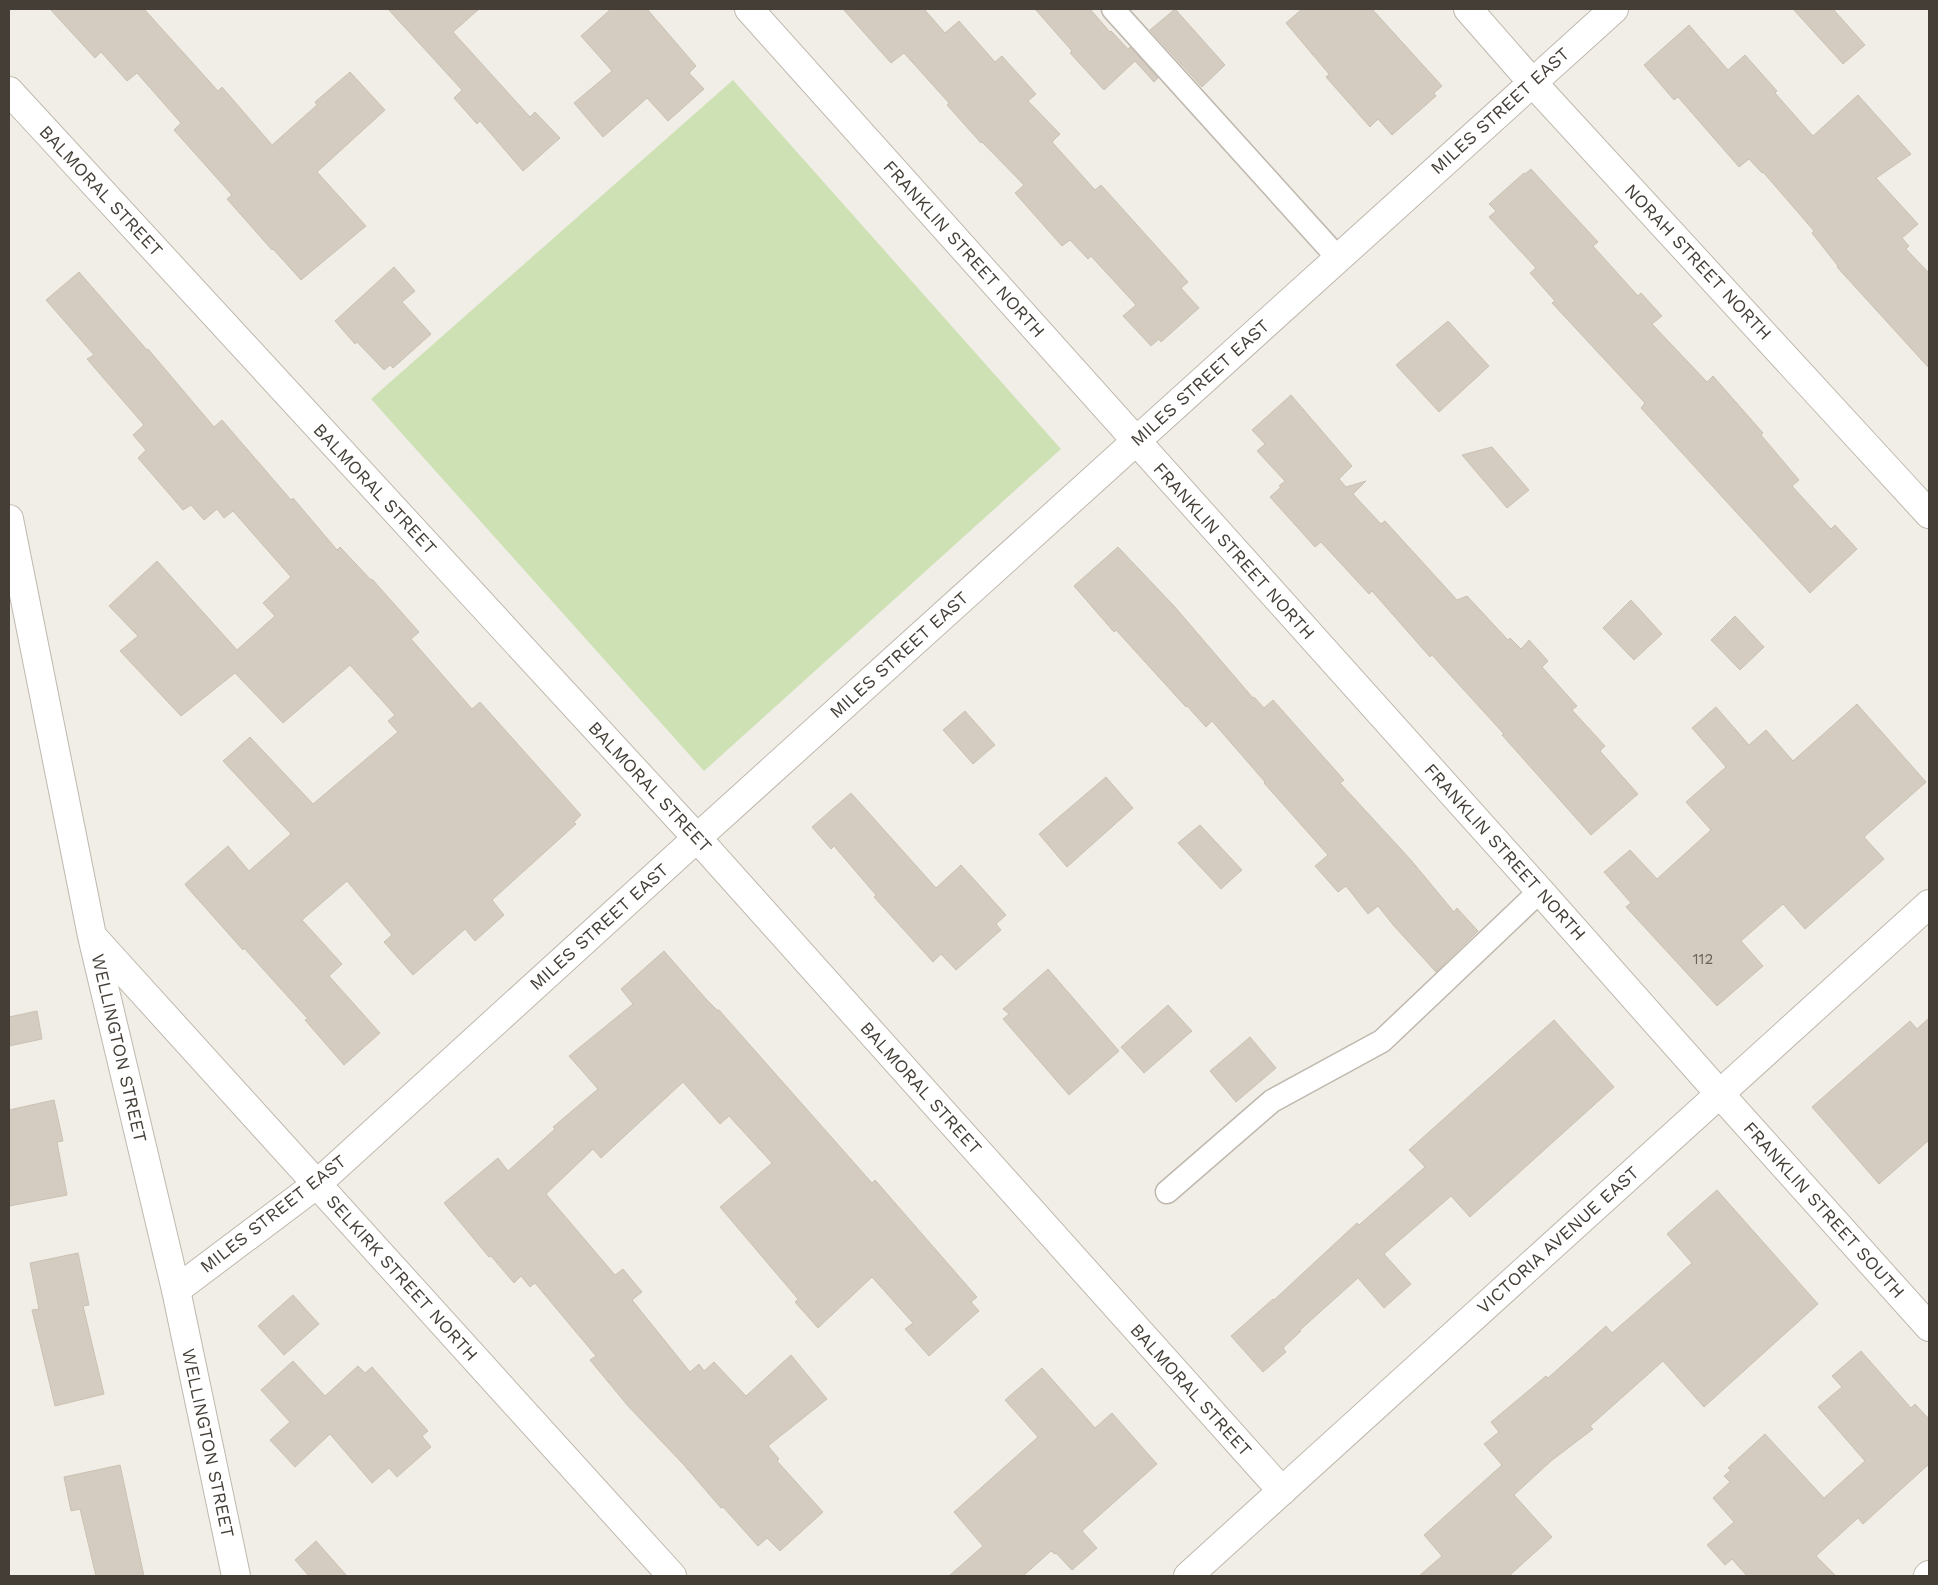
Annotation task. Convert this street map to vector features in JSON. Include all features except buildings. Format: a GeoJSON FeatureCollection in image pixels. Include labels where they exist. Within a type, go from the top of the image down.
{"type":"FeatureCollection","features":[{"type":"Feature","properties":{"kind":"street","name":"FRANKLIN STREET NORTH"},"geometry":{"type":"LineString","coordinates":[[748,9],[1719,1093]]}},
{"type":"Feature","properties":{"kind":"street","name":"NORAH STREET NORTH"},"geometry":{"type":"LineString","coordinates":[[1468,9],[1532,82],[1929,514]]}},
{"type":"Feature","properties":{"kind":"street","name":"MILES STREET EAST"},"geometry":{"type":"LineString","coordinates":[[176,1290],[317,1184],[696,838],[1614,9]]}},
{"type":"Feature","properties":{"kind":"street","name":"BALMORAL STREET"},"geometry":{"type":"LineString","coordinates":[[9,91],[696,838],[1282,1491]]}},
{"type":"Feature","properties":{"kind":"street","name":"WELLINGTON STREET"},"geometry":{"type":"LineString","coordinates":[[9,518],[92,936],[176,1290],[236,1576]]}},
{"type":"Feature","properties":{"kind":"street","name":"VICTORIA AVENUE EAST"},"geometry":{"type":"LineString","coordinates":[[1188,1576],[1929,904]]}},
{"type":"Feature","properties":{"kind":"street","name":"SELKIRK STREET NORTH"},"geometry":{"type":"LineString","coordinates":[[92,936],[672,1576]]}},
{"type":"Feature","properties":{"kind":"street","name":"FRANKLIN STREET SOUTH"},"geometry":{"type":"LineString","coordinates":[[1719,1093],[1929,1327]]}},
{"type":"Feature","properties":{"kind":"lane"},"geometry":{"type":"LineString","coordinates":[[1113,9],[1338,258]]}},
{"type":"Feature","properties":{"kind":"lane"},"geometry":{"type":"LineString","coordinates":[[1167,1192],[1272,1101],[1382,1041],[1540,891]]}},
{"type":"Feature","properties":{"kind":"green space"},"geometry":{"type":"Polygon","coordinates":[[[733,80],[1061,449],[704,771],[371,399],[733,80]]]}}]}
